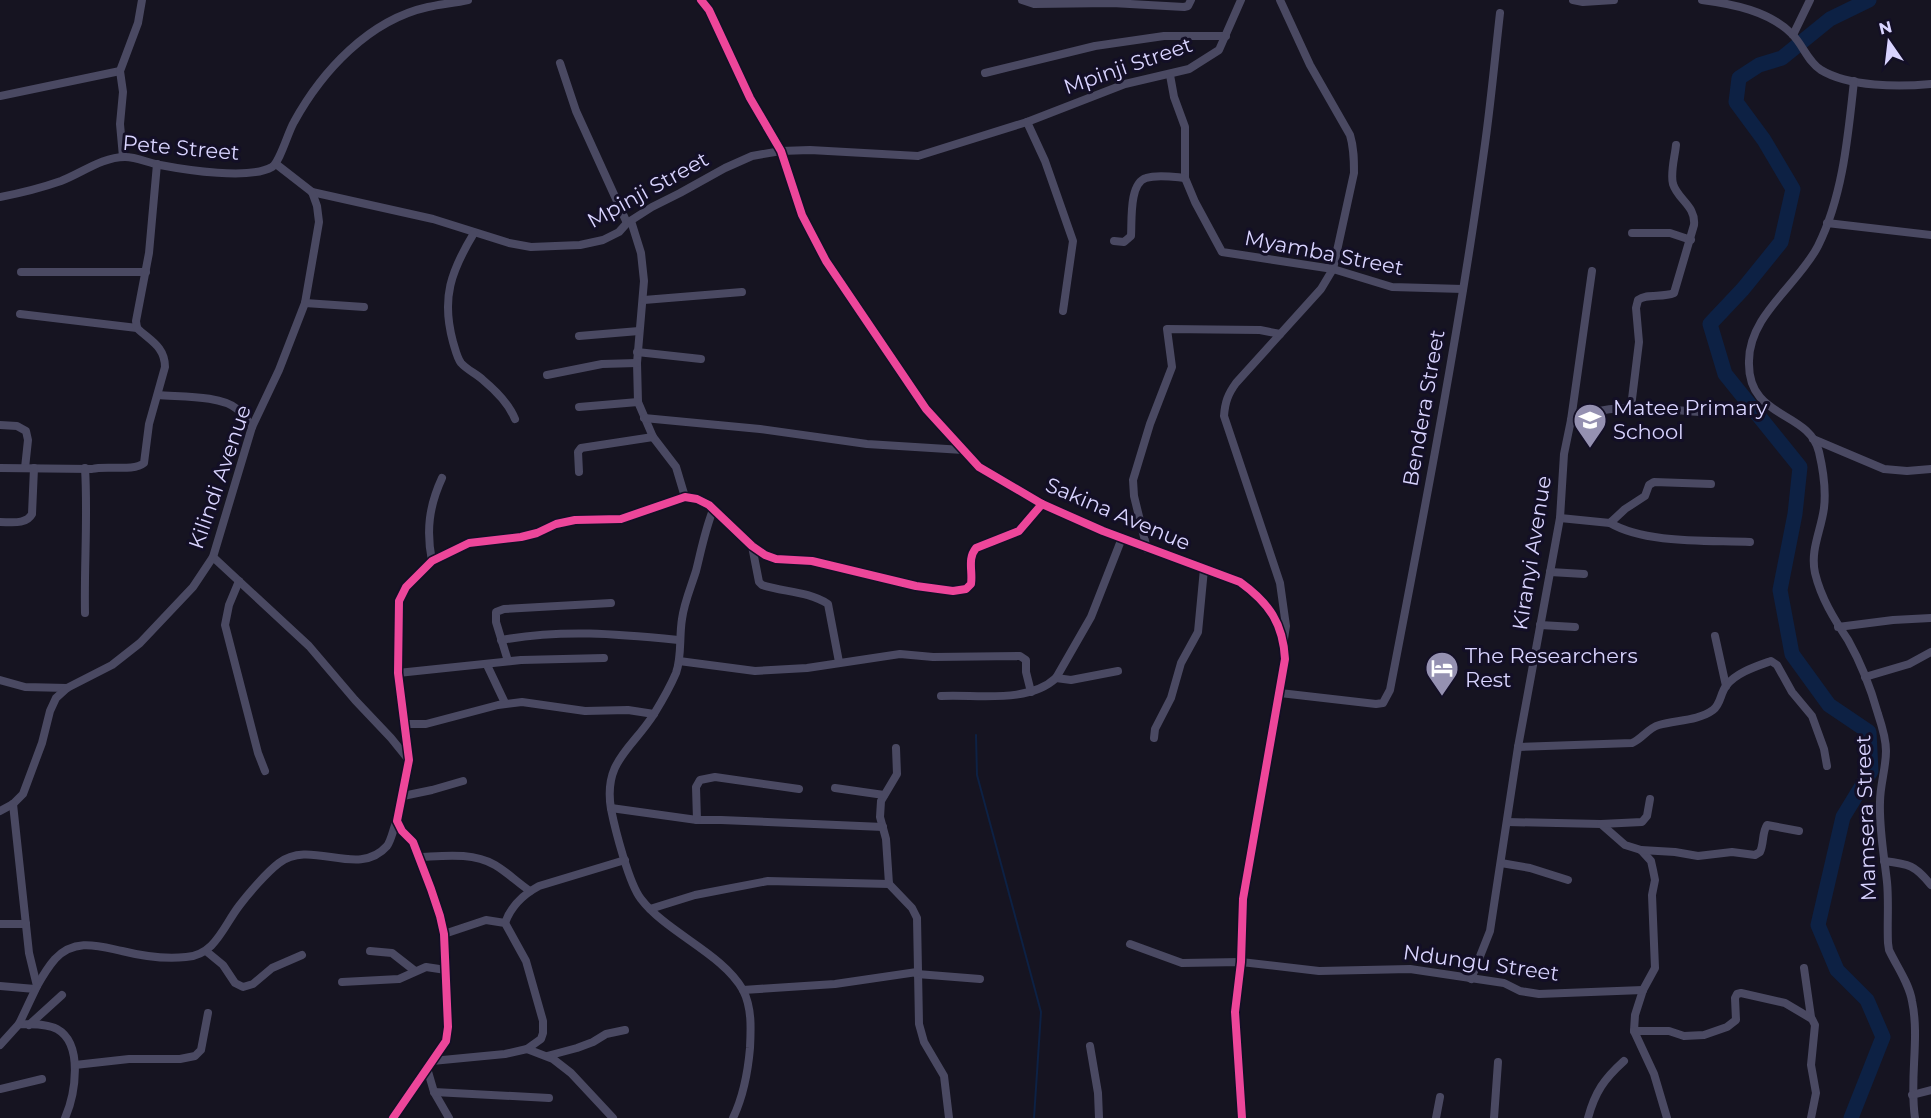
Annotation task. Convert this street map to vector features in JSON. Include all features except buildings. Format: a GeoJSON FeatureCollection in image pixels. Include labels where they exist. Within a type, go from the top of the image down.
{"type":"FeatureCollection","features":[{"type":"Feature","properties":{"kind":"street"},"geometry":{"type":"LineString","coordinates":[[123,157],[120,124],[123,92],[120,71],[138,23],[142,0]]}},
{"type":"Feature","properties":{"kind":"street"},"geometry":{"type":"LineString","coordinates":[[312,192],[276,165],[294,122],[326,76],[347,52],[375,30],[427,7],[468,0]]}},
{"type":"Feature","properties":{"kind":"street","name":"Sakina Avenue"},"geometry":{"type":"LineString","coordinates":[[701,0],[709,10],[750,98],[781,152],[802,215],[826,261],[926,409],[963,450],[979,467],[1042,504],[1147,549],[1240,582],[1268,607],[1278,624],[1284,640],[1285,659],[1243,899],[1241,962],[1235,1011],[1242,1118]]}},
{"type":"Feature","properties":{"kind":"street"},"geometry":{"type":"LineString","coordinates":[[1022,0],[1034,4],[1112,3],[1184,8],[1191,0]]}},
{"type":"Feature","properties":{"kind":"street","name":"Mpinji Street"},"geometry":{"type":"LineString","coordinates":[[312,192],[433,219],[520,245],[557,247],[603,240],[618,232],[651,207],[724,168],[752,156],[810,150],[918,156],[1028,122],[1125,84],[1190,69],[1219,50],[1241,0]]}},
{"type":"Feature","properties":{"kind":"street"},"geometry":{"type":"LineString","coordinates":[[1280,0],[1310,65],[1350,135],[1353,144],[1354,173],[1333,269],[1321,289],[1228,394],[1225,404],[1224,416],[1280,583],[1286,626],[1284,640]]}},
{"type":"Feature","properties":{"kind":"street"},"geometry":{"type":"LineString","coordinates":[[1573,0],[1583,2],[1614,0]]}},
{"type":"Feature","properties":{"kind":"street"},"geometry":{"type":"LineString","coordinates":[[1702,0],[1734,5],[1776,21],[1793,35],[1819,69],[1833,76],[1865,83],[1931,84]]}},
{"type":"Feature","properties":{"kind":"street"},"geometry":{"type":"LineString","coordinates":[[1793,35],[1810,0]]}},
{"type":"Feature","properties":{"kind":"street","name":"Bendera Street"},"geometry":{"type":"LineString","coordinates":[[1280,693],[1376,704],[1383,703],[1387,697],[1428,488],[1462,289],[1485,144],[1500,13]]}},
{"type":"Feature","properties":{"kind":"street"},"geometry":{"type":"LineString","coordinates":[[985,73],[1106,44],[1164,36],[1226,36]]}},
{"type":"Feature","properties":{"kind":"street"},"geometry":{"type":"LineString","coordinates":[[560,63],[579,120],[629,222],[641,253],[644,300],[637,352],[638,402],[653,437],[676,467],[685,496]]}},
{"type":"Feature","properties":{"kind":"street"},"geometry":{"type":"LineString","coordinates":[[0,96],[120,71]]}},
{"type":"Feature","properties":{"kind":"street","name":"Myamba Street"},"geometry":{"type":"LineString","coordinates":[[1170,75],[1174,98],[1185,127],[1185,177],[1222,252],[1333,269],[1392,287],[1462,289]]}},
{"type":"Feature","properties":{"kind":"street"},"geometry":{"type":"LineString","coordinates":[[1854,81],[1844,163],[1827,223],[1818,246],[1806,266],[1767,311],[1757,328],[1751,344],[1749,361],[1751,385],[1755,392],[1777,412],[1800,426],[1814,439],[1884,469],[1907,471],[1931,469]]}},
{"type":"Feature","properties":{"kind":"street"},"geometry":{"type":"LineString","coordinates":[[1028,122],[1045,161],[1073,241],[1063,311]]}},
{"type":"Feature","properties":{"kind":"street"},"geometry":{"type":"LineString","coordinates":[[1631,407],[1639,342],[1636,308],[1638,300],[1643,297],[1667,296],[1674,292],[1695,217],[1673,184],[1676,146]]}},
{"type":"Feature","properties":{"kind":"street","name":"Pete Street"},"geometry":{"type":"LineString","coordinates":[[0,197],[34,190],[64,180],[105,160],[123,157],[217,173],[256,172],[276,165]]}},
{"type":"Feature","properties":{"kind":"street"},"geometry":{"type":"LineString","coordinates":[[137,328],[137,311],[146,272],[157,164]]}},
{"type":"Feature","properties":{"kind":"street"},"geometry":{"type":"LineString","coordinates":[[1114,241],[1124,242],[1131,236],[1133,198],[1144,178],[1185,177]]}},
{"type":"Feature","properties":{"kind":"street","name":"Kilindi Avenue"},"geometry":{"type":"LineString","coordinates":[[0,811],[13,804],[23,794],[56,698],[67,688],[112,665],[140,643],[193,587],[213,557],[252,427],[279,370],[305,303],[319,222],[318,206],[312,192]]}},
{"type":"Feature","properties":{"kind":"street"},"geometry":{"type":"LineString","coordinates":[[1827,223],[1931,235]]}},
{"type":"Feature","properties":{"kind":"street"},"geometry":{"type":"LineString","coordinates":[[474,233],[457,262],[451,278],[447,295],[449,325],[460,363],[484,380],[497,393],[515,419]]}},
{"type":"Feature","properties":{"kind":"street"},"geometry":{"type":"LineString","coordinates":[[1632,233],[1670,233],[1690,240]]}},
{"type":"Feature","properties":{"kind":"street","name":"Kiranyi Avenue"},"geometry":{"type":"LineString","coordinates":[[1471,979],[1490,931],[1518,747],[1560,518],[1564,454],[1592,271]]}},
{"type":"Feature","properties":{"kind":"street"},"geometry":{"type":"LineString","coordinates":[[21,272],[146,272]]}},
{"type":"Feature","properties":{"kind":"street"},"geometry":{"type":"LineString","coordinates":[[644,300],[742,292]]}},
{"type":"Feature","properties":{"kind":"street"},"geometry":{"type":"LineString","coordinates":[[305,303],[364,307]]}},
{"type":"Feature","properties":{"kind":"street"},"geometry":{"type":"LineString","coordinates":[[0,468],[133,467],[144,463],[149,424],[163,377],[165,361],[154,340],[137,328],[20,314]]}},
{"type":"Feature","properties":{"kind":"street"},"geometry":{"type":"LineString","coordinates":[[1147,549],[1134,496],[1133,480],[1150,424],[1172,367],[1167,329],[1260,330],[1280,334]]}},
{"type":"Feature","properties":{"kind":"street"},"geometry":{"type":"LineString","coordinates":[[579,336],[639,331]]}},
{"type":"Feature","properties":{"kind":"street"},"geometry":{"type":"LineString","coordinates":[[637,352],[701,359]]}},
{"type":"Feature","properties":{"kind":"street"},"geometry":{"type":"LineString","coordinates":[[547,375],[594,365],[637,363]]}},
{"type":"Feature","properties":{"kind":"street"},"geometry":{"type":"LineString","coordinates":[[158,395],[229,404],[236,408],[252,427]]}},
{"type":"Feature","properties":{"kind":"street"},"geometry":{"type":"LineString","coordinates":[[579,406],[638,402]]}},
{"type":"Feature","properties":{"kind":"street"},"geometry":{"type":"LineString","coordinates":[[1571,420],[1590,413],[1631,407],[1700,412]]}},
{"type":"Feature","properties":{"kind":"street"},"geometry":{"type":"LineString","coordinates":[[644,418],[760,429],[867,444],[963,450]]}},
{"type":"Feature","properties":{"kind":"street"},"geometry":{"type":"LineString","coordinates":[[0,425],[17,426],[26,431],[32,514],[30,519],[25,521],[0,522]]}},
{"type":"Feature","properties":{"kind":"street"},"geometry":{"type":"LineString","coordinates":[[579,472],[578,452],[581,448],[653,437]]}},
{"type":"Feature","properties":{"kind":"street","name":"Mamsera Street"},"geometry":{"type":"LineString","coordinates":[[1814,439],[1819,451],[1824,486],[1824,507],[1814,544],[1815,571],[1820,590],[1865,677],[1878,714],[1886,749],[1880,802],[1888,897],[1889,950],[1909,990],[1915,1017],[1912,1095],[1915,1118]]}},
{"type":"Feature","properties":{"kind":"street"},"geometry":{"type":"LineString","coordinates":[[85,468],[88,495],[84,564],[85,613]]}},
{"type":"Feature","properties":{"kind":"street"},"geometry":{"type":"LineString","coordinates":[[432,561],[428,524],[431,504],[442,478]]}},
{"type":"Feature","properties":{"kind":"street"},"geometry":{"type":"LineString","coordinates":[[1610,523],[1625,509],[1645,496],[1649,485],[1654,482],[1711,484]]}},
{"type":"Feature","properties":{"kind":"street"},"geometry":{"type":"LineString","coordinates":[[2,1040],[19,1024],[36,988],[55,958],[71,948],[85,944],[102,945],[123,952],[162,956],[199,955],[206,951],[222,932],[239,905],[279,862],[300,854],[350,860],[373,856],[386,846],[397,821],[409,760],[398,673],[399,601],[406,587],[432,561],[469,543],[521,537],[574,520],[621,519],[685,496],[697,499],[713,510],[765,555],[812,561],[916,586],[960,590],[971,584],[970,563],[972,553],[976,548],[1019,531],[1042,504]]}},
{"type":"Feature","properties":{"kind":"street"},"geometry":{"type":"LineString","coordinates":[[713,510],[684,607],[679,640],[680,661],[676,673],[654,714],[614,769],[610,781],[611,808],[625,860],[639,897],[650,909],[728,971],[742,990],[749,1009],[752,1026],[747,1068],[740,1102],[733,1118]]}},
{"type":"Feature","properties":{"kind":"street"},"geometry":{"type":"LineString","coordinates":[[1560,518],[1610,523],[1629,532],[1656,537],[1750,542]]}},
{"type":"Feature","properties":{"kind":"street"},"geometry":{"type":"LineString","coordinates":[[941,696],[992,697],[1031,692],[1050,684],[1056,678],[1091,617],[1122,538]]}},
{"type":"Feature","properties":{"kind":"street"},"geometry":{"type":"LineString","coordinates":[[752,546],[759,582],[762,585],[781,588],[828,604],[840,662]]}},
{"type":"Feature","properties":{"kind":"street"},"geometry":{"type":"LineString","coordinates":[[213,557],[309,646],[409,760]]}},
{"type":"Feature","properties":{"kind":"street"},"geometry":{"type":"LineString","coordinates":[[1154,738],[1155,729],[1171,698],[1181,663],[1198,632],[1204,569]]}},
{"type":"Feature","properties":{"kind":"street"},"geometry":{"type":"LineString","coordinates":[[1550,572],[1584,574]]}},
{"type":"Feature","properties":{"kind":"street"},"geometry":{"type":"LineString","coordinates":[[239,581],[229,604],[225,625],[258,753],[265,771]]}},
{"type":"Feature","properties":{"kind":"street"},"geometry":{"type":"LineString","coordinates":[[508,661],[496,622],[496,612],[504,609],[611,603]]}},
{"type":"Feature","properties":{"kind":"street"},"geometry":{"type":"LineString","coordinates":[[1838,627],[1931,618]]}},
{"type":"Feature","properties":{"kind":"street"},"geometry":{"type":"LineString","coordinates":[[1540,625],[1575,627]]}},
{"type":"Feature","properties":{"kind":"street"},"geometry":{"type":"LineString","coordinates":[[501,640],[569,632],[679,640]]}},
{"type":"Feature","properties":{"kind":"street"},"geometry":{"type":"LineString","coordinates":[[1715,636],[1726,686]]}},
{"type":"Feature","properties":{"kind":"street"},"geometry":{"type":"LineString","coordinates":[[1865,677],[1909,664],[1931,652]]}},
{"type":"Feature","properties":{"kind":"street"},"geometry":{"type":"LineString","coordinates":[[680,661],[755,671],[807,668],[900,654],[933,657],[1020,656],[1026,660],[1026,672],[1031,692]]}},
{"type":"Feature","properties":{"kind":"street"},"geometry":{"type":"LineString","coordinates":[[398,673],[508,661],[604,658]]}},
{"type":"Feature","properties":{"kind":"street"},"geometry":{"type":"LineString","coordinates":[[1518,747],[1632,743],[1639,740],[1651,728],[1680,722],[1709,712],[1720,703],[1726,686],[1732,680],[1758,666],[1771,662],[1778,665],[1792,692],[1812,716],[1824,749],[1827,766]]}},
{"type":"Feature","properties":{"kind":"street"},"geometry":{"type":"LineString","coordinates":[[487,665],[505,703]]}},
{"type":"Feature","properties":{"kind":"street"},"geometry":{"type":"LineString","coordinates":[[1056,678],[1071,680],[1118,671]]}},
{"type":"Feature","properties":{"kind":"street"},"geometry":{"type":"LineString","coordinates":[[0,680],[25,687],[67,688]]}},
{"type":"Feature","properties":{"kind":"street"},"geometry":{"type":"LineString","coordinates":[[405,724],[426,724],[505,703],[547,705],[585,711],[628,710],[654,714]]}},
{"type":"Feature","properties":{"kind":"street"},"geometry":{"type":"LineString","coordinates":[[896,748],[897,774],[884,795],[880,808],[886,838],[889,884],[916,914],[921,1035],[944,1076],[949,1118]]}},
{"type":"Feature","properties":{"kind":"street"},"geometry":{"type":"LineString","coordinates":[[697,820],[696,787],[700,780],[707,777],[799,789]]}},
{"type":"Feature","properties":{"kind":"street"},"geometry":{"type":"LineString","coordinates":[[403,796],[463,781]]}},
{"type":"Feature","properties":{"kind":"street"},"geometry":{"type":"LineString","coordinates":[[834,788],[884,795]]}},
{"type":"Feature","properties":{"kind":"street"},"geometry":{"type":"LineString","coordinates":[[1507,822],[1601,824],[1642,822],[1647,816],[1650,799]]}},
{"type":"Feature","properties":{"kind":"street"},"geometry":{"type":"LineString","coordinates":[[13,804],[29,953],[36,988]]}},
{"type":"Feature","properties":{"kind":"street"},"geometry":{"type":"LineString","coordinates":[[611,808],[697,820],[883,827]]}},
{"type":"Feature","properties":{"kind":"street"},"geometry":{"type":"LineString","coordinates":[[393,1118],[446,1041],[448,1027],[444,934],[419,857],[412,842],[397,821]]}},
{"type":"Feature","properties":{"kind":"street"},"geometry":{"type":"LineString","coordinates":[[1601,824],[1625,845],[1641,850],[1698,856],[1732,852],[1755,855],[1763,846],[1767,825],[1799,831]]}},
{"type":"Feature","properties":{"kind":"street"},"geometry":{"type":"LineString","coordinates":[[1641,850],[1651,861],[1655,880],[1652,895],[1655,968],[1643,990],[1635,1015],[1634,1031],[1654,1074],[1667,1118]]}},
{"type":"Feature","properties":{"kind":"street"},"geometry":{"type":"LineString","coordinates":[[419,857],[457,855],[476,858],[494,864],[530,891]]}},
{"type":"Feature","properties":{"kind":"street"},"geometry":{"type":"LineString","coordinates":[[505,922],[512,908],[530,891],[539,886],[625,860]]}},
{"type":"Feature","properties":{"kind":"street"},"geometry":{"type":"LineString","coordinates":[[1884,861],[1908,864],[1931,885]]}},
{"type":"Feature","properties":{"kind":"street"},"geometry":{"type":"LineString","coordinates":[[1500,863],[1530,868],[1568,880]]}},
{"type":"Feature","properties":{"kind":"street"},"geometry":{"type":"LineString","coordinates":[[650,909],[704,893],[768,881],[889,884]]}},
{"type":"Feature","properties":{"kind":"street"},"geometry":{"type":"LineString","coordinates":[[444,934],[486,921],[505,922]]}},
{"type":"Feature","properties":{"kind":"street"},"geometry":{"type":"LineString","coordinates":[[505,922],[526,962],[543,1021],[541,1039],[527,1050]]}},
{"type":"Feature","properties":{"kind":"street"},"geometry":{"type":"LineString","coordinates":[[0,924],[26,924]]}},
{"type":"Feature","properties":{"kind":"street","name":"Ndungu Street"},"geometry":{"type":"LineString","coordinates":[[1130,944],[1182,963],[1241,962],[1319,971],[1410,969],[1504,983],[1520,991],[1539,994],[1643,990]]}},
{"type":"Feature","properties":{"kind":"street"},"geometry":{"type":"LineString","coordinates":[[206,951],[223,965],[235,983],[243,987],[252,984],[272,968],[302,955]]}},
{"type":"Feature","properties":{"kind":"street"},"geometry":{"type":"LineString","coordinates":[[370,951],[392,953],[415,971]]}},
{"type":"Feature","properties":{"kind":"street"},"geometry":{"type":"LineString","coordinates":[[342,982],[399,979],[426,967],[446,970]]}},
{"type":"Feature","properties":{"kind":"street"},"geometry":{"type":"LineString","coordinates":[[1804,969],[1811,1017],[1815,1025],[1811,1065],[1816,1093],[1811,1118]]}},
{"type":"Feature","properties":{"kind":"street"},"geometry":{"type":"LineString","coordinates":[[742,990],[835,984],[917,973],[980,979]]}},
{"type":"Feature","properties":{"kind":"street"},"geometry":{"type":"LineString","coordinates":[[0,987],[36,988]]}},
{"type":"Feature","properties":{"kind":"street"},"geometry":{"type":"LineString","coordinates":[[1634,1031],[1669,1031],[1684,1036],[1704,1035],[1734,1023],[1737,1014],[1735,998],[1737,994],[1747,993],[1785,1002],[1811,1017]]}},
{"type":"Feature","properties":{"kind":"street"},"geometry":{"type":"LineString","coordinates":[[29,1025],[62,995]]}},
{"type":"Feature","properties":{"kind":"street"},"geometry":{"type":"LineString","coordinates":[[75,1065],[129,1059],[180,1059],[195,1056],[201,1050],[208,1013]]}},
{"type":"Feature","properties":{"kind":"street"},"geometry":{"type":"LineString","coordinates":[[19,1024],[47,1026],[62,1033],[70,1047],[75,1065],[74,1094],[65,1118]]}},
{"type":"Feature","properties":{"kind":"street"},"geometry":{"type":"LineString","coordinates":[[547,1056],[578,1048],[606,1034],[625,1030]]}},
{"type":"Feature","properties":{"kind":"street"},"geometry":{"type":"LineString","coordinates":[[1090,1046],[1098,1093],[1099,1118]]}},
{"type":"Feature","properties":{"kind":"street"},"geometry":{"type":"LineString","coordinates":[[429,1064],[527,1050],[547,1056],[572,1073],[613,1118]]}},
{"type":"Feature","properties":{"kind":"street"},"geometry":{"type":"LineString","coordinates":[[1588,1118],[1602,1082],[1624,1061]]}},
{"type":"Feature","properties":{"kind":"street"},"geometry":{"type":"LineString","coordinates":[[1494,1118],[1498,1062]]}},
{"type":"Feature","properties":{"kind":"street"},"geometry":{"type":"LineString","coordinates":[[429,1064],[435,1092],[449,1118]]}},
{"type":"Feature","properties":{"kind":"street"},"geometry":{"type":"LineString","coordinates":[[0,1089],[42,1079]]}},
{"type":"Feature","properties":{"kind":"street"},"geometry":{"type":"LineString","coordinates":[[1912,1095],[1931,1090]]}},
{"type":"Feature","properties":{"kind":"street"},"geometry":{"type":"LineString","coordinates":[[435,1092],[549,1098]]}},
{"type":"Feature","properties":{"kind":"street"},"geometry":{"type":"LineString","coordinates":[[1436,1118],[1440,1097]]}},
{"type":"Feature","properties":{"kind":"waterway"},"geometry":{"type":"LineString","coordinates":[[1851,1118],[1883,1037],[1867,1000],[1837,970],[1818,925],[1843,817],[1871,771],[1869,732],[1829,705],[1792,654],[1780,590],[1795,514],[1800,467],[1725,374],[1710,324],[1743,289],[1781,242],[1793,189],[1764,140],[1736,102],[1739,78],[1759,65],[1782,58],[1830,19],[1869,0]]}},
{"type":"Feature","properties":{"kind":"waterway"},"geometry":{"type":"LineString","coordinates":[[976,735],[977,775],[1041,1012],[1034,1118]]}},
{"type":"Feature","properties":{"kind":"cycle path"},"geometry":{"type":"LineString","coordinates":[[701,0],[709,10],[750,98],[781,151],[802,215],[826,261],[926,409],[979,467],[1042,504],[1103,531],[1240,582],[1259,598],[1278,624],[1285,659],[1243,899],[1241,962],[1235,1012],[1242,1118]]}},
{"type":"Feature","properties":{"kind":"cycle path"},"geometry":{"type":"LineString","coordinates":[[393,1118],[446,1041],[448,1027],[444,934],[440,916],[413,842],[402,831],[397,821],[409,760],[398,673],[399,601],[406,587],[432,561],[469,543],[521,537],[537,533],[556,524],[575,520],[621,519],[685,497],[697,499],[709,505],[752,546],[776,559],[812,561],[916,586],[953,591],[966,589],[971,584],[971,561],[976,548],[1019,531],[1042,504]]}},
{"type":"Feature","properties":{"kind":"place","name":"Matee Primary School"},"geometry":{"type":"Point","coordinates":[1590,449]}},
{"type":"Feature","properties":{"kind":"place","name":"The Researchers Rest"},"geometry":{"type":"Point","coordinates":[1442,697]}}]}
